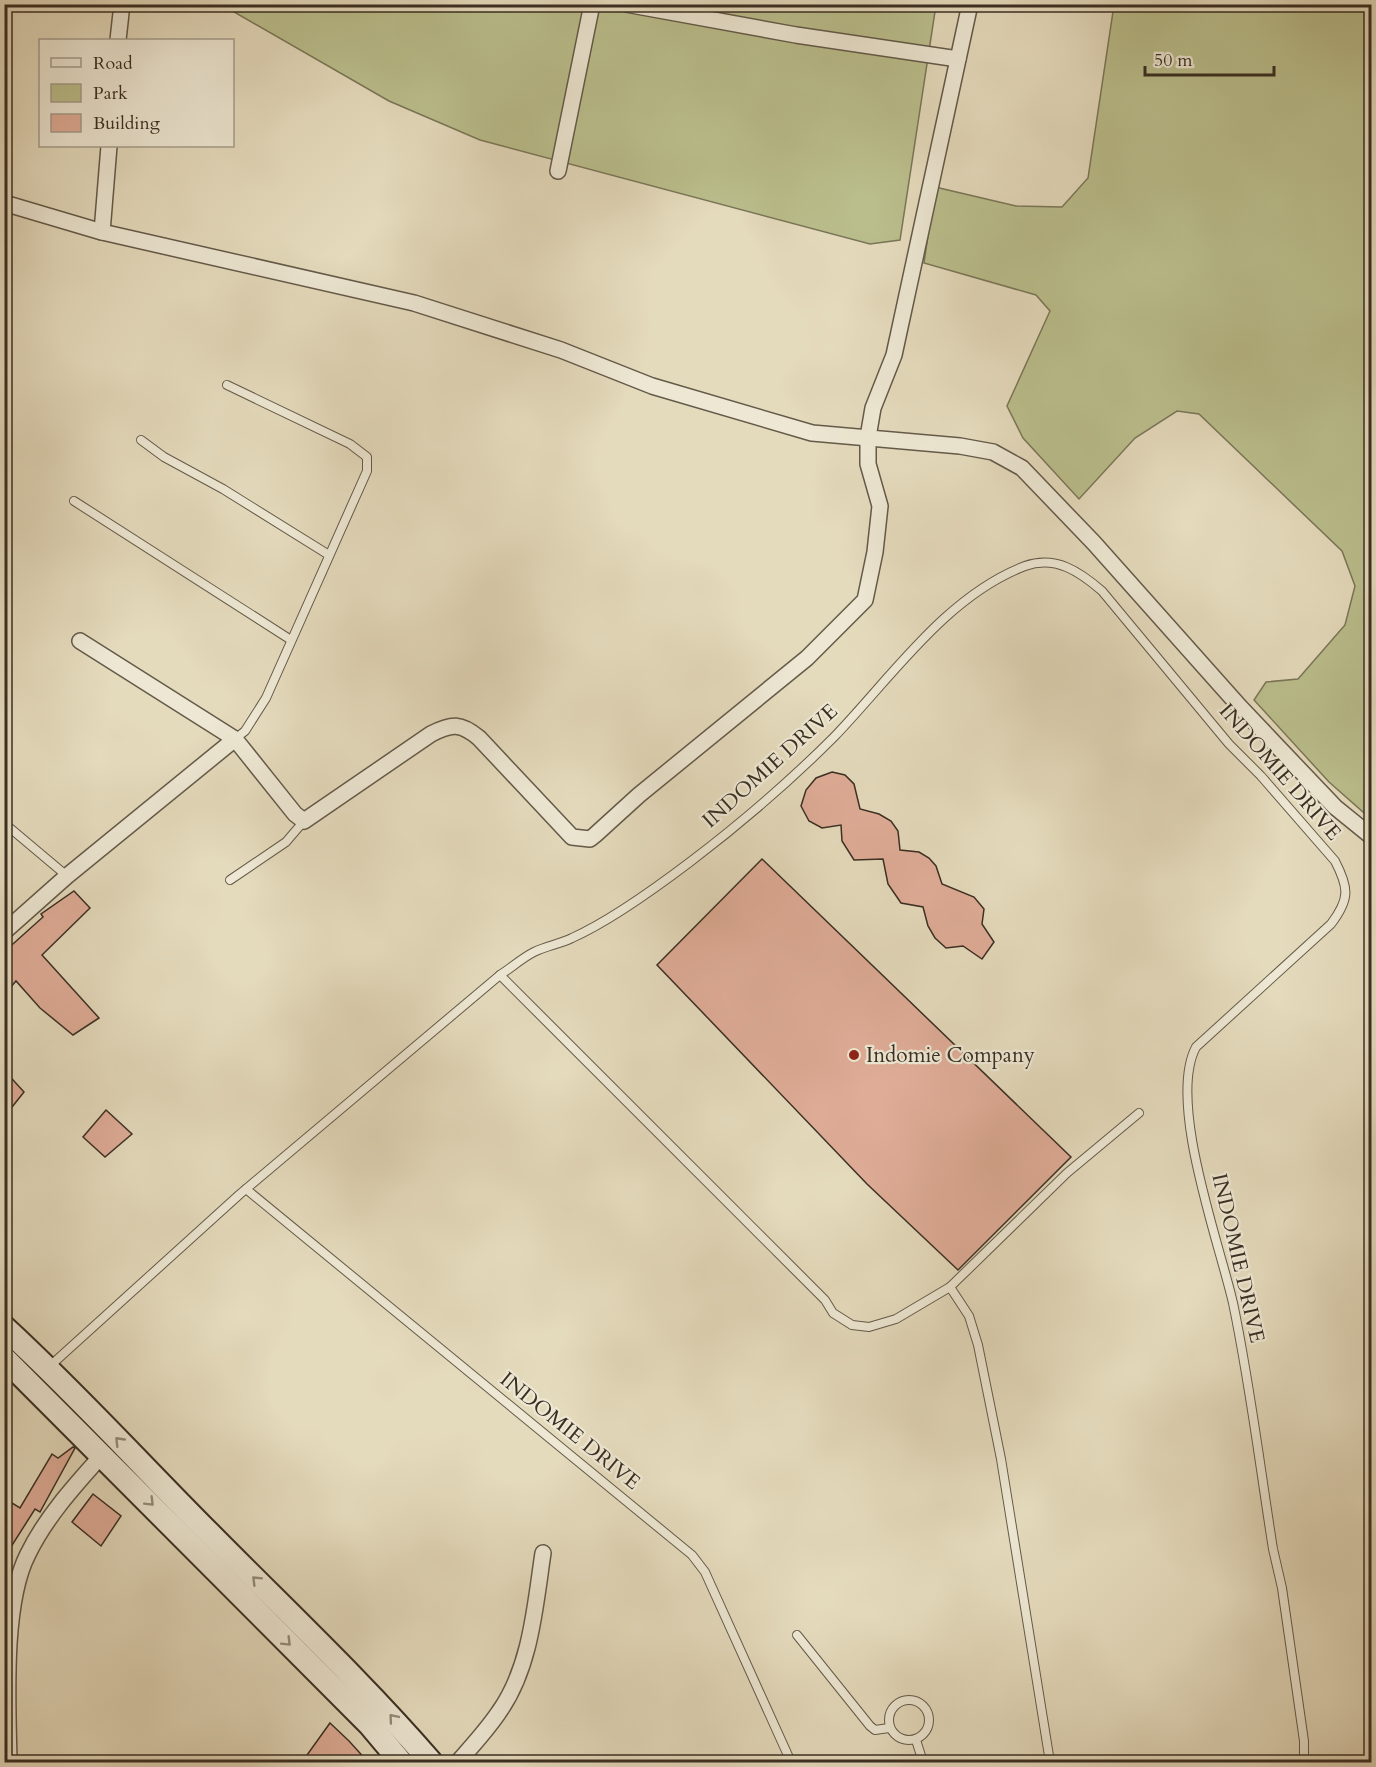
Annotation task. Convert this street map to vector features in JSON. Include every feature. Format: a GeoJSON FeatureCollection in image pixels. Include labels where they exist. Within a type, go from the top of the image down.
{"type":"FeatureCollection","features":[{"type":"Feature","properties":{"kind":"main road"},"geometry":{"type":"LineString","coordinates":[[4,1327],[49,1368],[177,1501],[387,1710],[431,1762]]}},
{"type":"Feature","properties":{"kind":"main road"},"geometry":{"type":"LineString","coordinates":[[4,1358],[369,1724],[401,1762]]}},
{"type":"Feature","properties":{"kind":"street"},"geometry":{"type":"LineString","coordinates":[[118,39],[122,4]]}},
{"type":"Feature","properties":{"kind":"street"},"geometry":{"type":"LineString","coordinates":[[558,171],[592,4]]}},
{"type":"Feature","properties":{"kind":"street"},"geometry":{"type":"LineString","coordinates":[[626,4],[796,35],[958,59]]}},
{"type":"Feature","properties":{"kind":"street"},"geometry":{"type":"LineString","coordinates":[[80,641],[235,740],[295,814],[304,821],[431,734],[452,724],[467,728],[479,738],[572,837],[590,839],[639,795],[807,658],[865,600],[875,552],[880,506],[868,464],[868,437],[873,408],[894,355],[970,4]]}},
{"type":"Feature","properties":{"kind":"street"},"geometry":{"type":"LineString","coordinates":[[102,232],[109,147]]}},
{"type":"Feature","properties":{"kind":"street"},"geometry":{"type":"LineString","coordinates":[[4,203],[102,232],[414,303],[561,350],[652,386],[812,433],[868,437],[993,452],[1022,468],[1335,807],[1371,837]]}},
{"type":"Feature","properties":{"kind":"street"},"geometry":{"type":"LineString","coordinates":[[4,932],[67,876],[235,740]]}},
{"type":"Feature","properties":{"kind":"street"},"geometry":{"type":"LineString","coordinates":[[9,1762],[8,1666],[20,1576],[27,1555],[46,1523],[102,1455]]}},
{"type":"Feature","properties":{"kind":"street"},"geometry":{"type":"LineString","coordinates":[[458,1762],[500,1711],[519,1674],[528,1643],[543,1553]]}},
{"type":"Feature","properties":{"kind":"lane"},"geometry":{"type":"LineString","coordinates":[[227,385],[350,444],[367,458],[367,471],[263,704],[245,731],[235,740]]}},
{"type":"Feature","properties":{"kind":"lane"},"geometry":{"type":"LineString","coordinates":[[141,440],[164,458],[223,489],[329,555]]}},
{"type":"Feature","properties":{"kind":"lane"},"geometry":{"type":"LineString","coordinates":[[74,501],[291,640]]}},
{"type":"Feature","properties":{"kind":"lane","name":"INDOMIE DRIVE"},"geometry":{"type":"LineString","coordinates":[[33,1385],[246,1189],[500,975],[535,952],[573,938],[637,899],[691,862],[834,737],[922,638],[993,580],[1027,565],[1050,562],[1080,572],[1102,591],[1229,744],[1261,776],[1335,861],[1343,877],[1346,890],[1343,908],[1330,924],[1196,1047],[1187,1071],[1187,1097],[1203,1199],[1233,1303],[1273,1549],[1282,1588],[1304,1741],[1304,1762]]}},
{"type":"Feature","properties":{"kind":"lane"},"geometry":{"type":"LineString","coordinates":[[230,880],[286,842],[304,821]]}},
{"type":"Feature","properties":{"kind":"lane"},"geometry":{"type":"LineString","coordinates":[[4,822],[67,876]]}},
{"type":"Feature","properties":{"kind":"lane"},"geometry":{"type":"LineString","coordinates":[[500,975],[816,1292],[833,1313],[852,1325],[870,1327],[896,1319],[950,1287],[1067,1173],[1139,1113]]}},
{"type":"Feature","properties":{"kind":"lane","name":"INDOMIE DRIVE"},"geometry":{"type":"LineString","coordinates":[[246,1189],[692,1555],[705,1572],[791,1762]]}},
{"type":"Feature","properties":{"kind":"lane"},"geometry":{"type":"LineString","coordinates":[[950,1287],[969,1317],[978,1345],[1001,1459],[1050,1762]]}},
{"type":"Feature","properties":{"kind":"lane"},"geometry":{"type":"LineString","coordinates":[[797,1635],[874,1730],[890,1728]]}},
{"type":"Feature","properties":{"kind":"lane"},"geometry":{"type":"LineString","coordinates":[[913,1700],[922,1704],[929,1713],[930,1724],[926,1734],[916,1740],[906,1741],[896,1736],[890,1728],[889,1717],[893,1707],[902,1701],[913,1700]]}},
{"type":"Feature","properties":{"kind":"lane"},"geometry":{"type":"LineString","coordinates":[[916,1740],[923,1762]]}},
{"type":"Feature","properties":{"kind":"green space"},"geometry":{"type":"Polygon","coordinates":[[[222,5],[936,5],[900,240],[870,244],[480,140],[389,101],[222,5]]]}},
{"type":"Feature","properties":{"kind":"green space"},"geometry":{"type":"Polygon","coordinates":[[[1114,5],[1371,5],[1371,819],[1329,782],[1254,700],[1266,682],[1298,679],[1345,625],[1355,586],[1342,551],[1199,414],[1177,411],[1135,438],[1079,499],[1023,438],[1007,406],[1050,311],[1036,295],[924,263],[935,187],[1016,206],[1062,207],[1088,178],[1114,5]]]}},
{"type":"Feature","properties":{"kind":"building"},"geometry":{"type":"Polygon","coordinates":[[[832,772],[845,775],[854,784],[860,809],[879,814],[891,821],[898,831],[900,850],[919,852],[929,858],[936,866],[942,884],[974,897],[984,909],[982,924],[994,942],[982,959],[963,946],[946,948],[935,938],[928,926],[923,907],[901,903],[888,884],[883,859],[854,860],[842,841],[841,825],[822,828],[809,821],[801,806],[806,790],[816,778],[832,772]]]}},
{"type":"Feature","properties":{"kind":"building","name":"Indomie Company"},"geometry":{"type":"Polygon","coordinates":[[[762,859],[1071,1157],[958,1270],[867,1184],[657,965],[762,859]]]}},
{"type":"Feature","properties":{"kind":"building"},"geometry":{"type":"Polygon","coordinates":[[[74,891],[90,908],[42,955],[99,1018],[73,1035],[40,1008],[16,981],[4,995],[4,952],[43,917],[41,914],[74,891]]]}},
{"type":"Feature","properties":{"kind":"building"},"geometry":{"type":"Polygon","coordinates":[[[4,1070],[24,1092],[4,1117],[4,1070]]]}},
{"type":"Feature","properties":{"kind":"building"},"geometry":{"type":"Polygon","coordinates":[[[106,1110],[132,1134],[105,1157],[83,1137],[106,1110]]]}},
{"type":"Feature","properties":{"kind":"building"},"geometry":{"type":"Polygon","coordinates":[[[73,1447],[75,1448],[40,1512],[35,1509],[4,1558],[4,1498],[20,1508],[52,1454],[58,1458],[73,1447]]]}},
{"type":"Feature","properties":{"kind":"building"},"geometry":{"type":"Polygon","coordinates":[[[93,1494],[121,1516],[101,1546],[72,1522],[93,1494]]]}},
{"type":"Feature","properties":{"kind":"building"},"geometry":{"type":"Polygon","coordinates":[[[330,1723],[349,1741],[368,1762],[302,1762],[330,1723]]]}},
{"type":"Feature","properties":{"kind":"place","name":"Indomie Company"},"geometry":{"type":"Point","coordinates":[854,1055]}}]}
